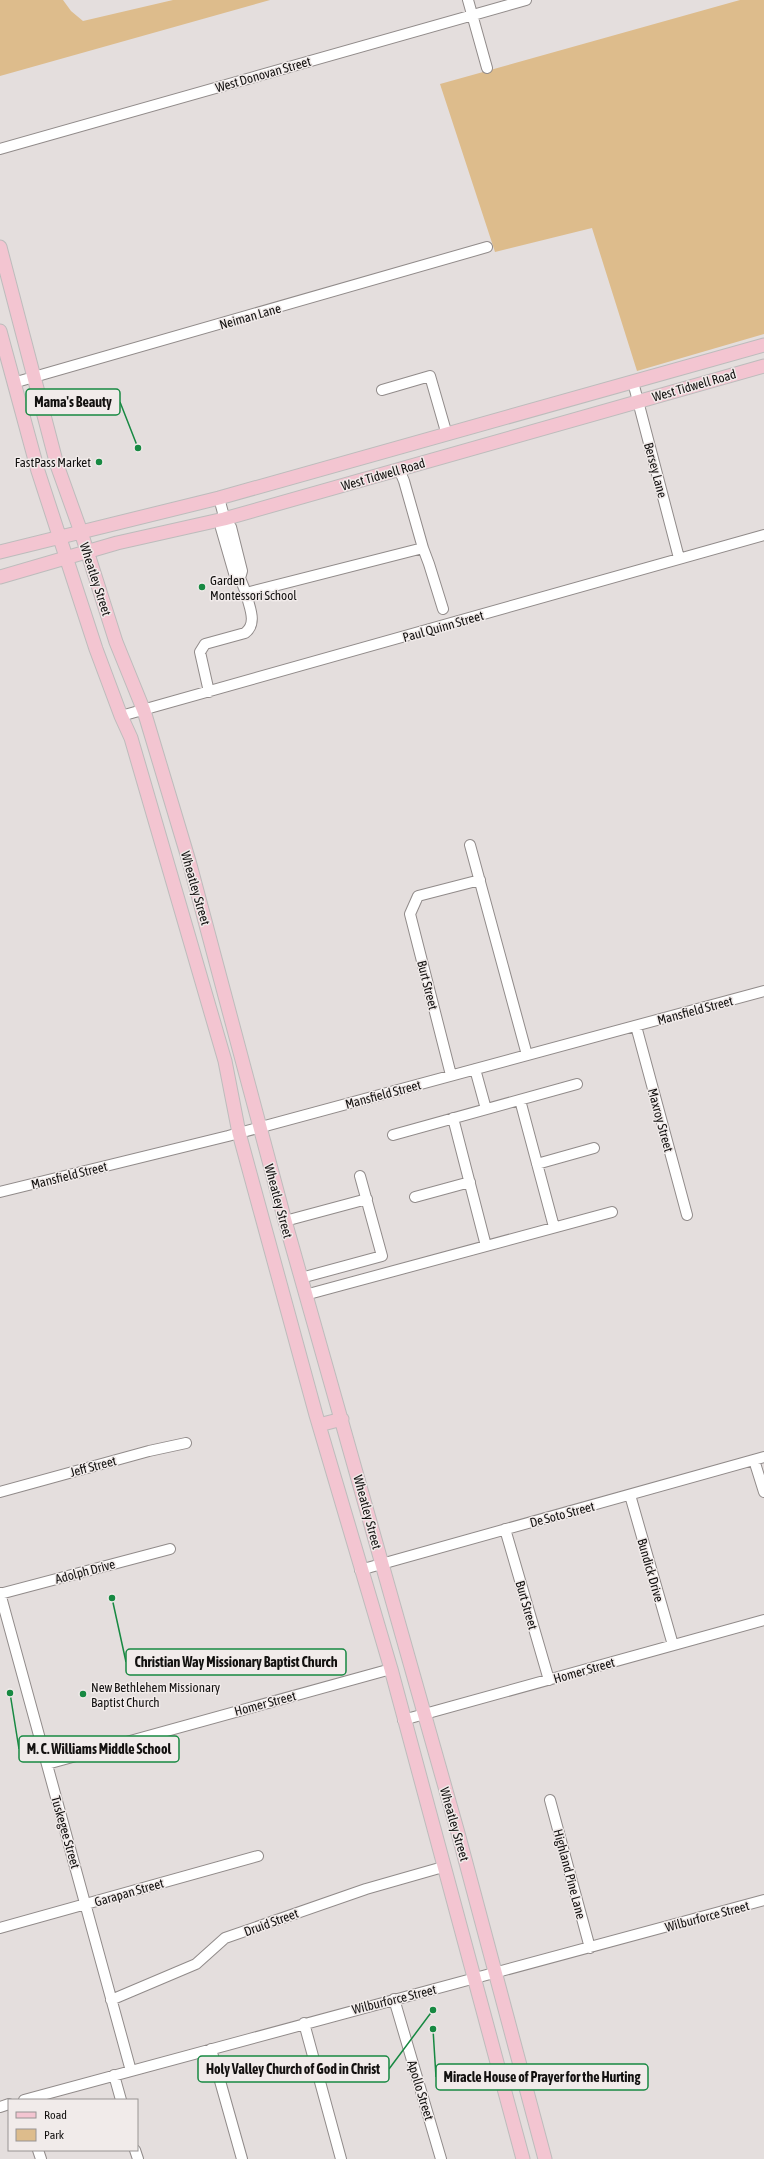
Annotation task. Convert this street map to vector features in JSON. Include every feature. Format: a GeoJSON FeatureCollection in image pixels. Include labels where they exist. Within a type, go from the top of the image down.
{"type":"FeatureCollection","features":[{"type":"Feature","properties":{"kind":"main road","name":"Wheatley Street"},"geometry":{"type":"LineString","coordinates":[[0,247],[57,465],[81,532],[116,642],[144,711],[185,849],[224,988],[285,1221],[458,1833],[494,1974],[545,2159]]}},
{"type":"Feature","properties":{"kind":"main road","name":"Wheatley Street"},"geometry":{"type":"LineString","coordinates":[[0,331],[38,472],[61,536],[96,649],[121,716],[131,738],[225,1061],[239,1133],[319,1425],[360,1570],[390,1668],[523,2159]]}},
{"type":"Feature","properties":{"kind":"main road","name":"West Tidwell Road"},"geometry":{"type":"LineString","coordinates":[[0,552],[219,498],[447,435],[764,344]]}},
{"type":"Feature","properties":{"kind":"main road","name":"West Tidwell Road"},"geometry":{"type":"LineString","coordinates":[[0,577],[172,530],[225,522],[402,475],[504,438],[764,366]]}},
{"type":"Feature","properties":{"kind":"main road"},"geometry":{"type":"LineString","coordinates":[[498,420],[504,438]]}},
{"type":"Feature","properties":{"kind":"main road"},"geometry":{"type":"LineString","coordinates":[[166,855],[185,849]]}},
{"type":"Feature","properties":{"kind":"main road"},"geometry":{"type":"LineString","coordinates":[[204,993],[224,988]]}},
{"type":"Feature","properties":{"kind":"main road"},"geometry":{"type":"LineString","coordinates":[[281,1284],[301,1278]]}},
{"type":"Feature","properties":{"kind":"main road"},"geometry":{"type":"LineString","coordinates":[[319,1425],[342,1419]]}},
{"type":"Feature","properties":{"kind":"main road"},"geometry":{"type":"LineString","coordinates":[[436,1839],[458,1833]]}},
{"type":"Feature","properties":{"kind":"street"},"geometry":{"type":"LineString","coordinates":[[468,0],[487,68]]}},
{"type":"Feature","properties":{"kind":"street","name":"West Donovan Street"},"geometry":{"type":"LineString","coordinates":[[0,149],[526,0]]}},
{"type":"Feature","properties":{"kind":"street","name":"Neiman Lane"},"geometry":{"type":"LineString","coordinates":[[13,383],[487,247]]}},
{"type":"Feature","properties":{"kind":"street"},"geometry":{"type":"LineString","coordinates":[[382,390],[430,376],[447,435]]}},
{"type":"Feature","properties":{"kind":"street","name":"Bersey Lane"},"geometry":{"type":"LineString","coordinates":[[633,382],[679,558]]}},
{"type":"Feature","properties":{"kind":"street"},"geometry":{"type":"LineString","coordinates":[[402,475],[422,548],[429,564],[443,609]]}},
{"type":"Feature","properties":{"kind":"street"},"geometry":{"type":"LineString","coordinates":[[209,692],[200,652],[206,644],[245,633],[249,630],[252,619],[246,593],[240,578],[234,572],[221,528],[225,522],[219,498]]}},
{"type":"Feature","properties":{"kind":"street","name":"Paul Quinn Street"},"geometry":{"type":"LineString","coordinates":[[121,716],[144,711],[764,534]]}},
{"type":"Feature","properties":{"kind":"street"},"geometry":{"type":"LineString","coordinates":[[246,593],[422,548]]}},
{"type":"Feature","properties":{"kind":"street"},"geometry":{"type":"LineString","coordinates":[[470,845],[527,1055]]}},
{"type":"Feature","properties":{"kind":"street","name":"Burt Street"},"geometry":{"type":"LineString","coordinates":[[451,1075],[410,914],[418,896],[480,880]]}},
{"type":"Feature","properties":{"kind":"street","name":"Mansfield Street"},"geometry":{"type":"LineString","coordinates":[[0,1192],[260,1128],[764,991]]}},
{"type":"Feature","properties":{"kind":"street","name":"Maxroy Street"},"geometry":{"type":"LineString","coordinates":[[636,1026],[687,1215]]}},
{"type":"Feature","properties":{"kind":"street"},"geometry":{"type":"LineString","coordinates":[[475,1069],[486,1109]]}},
{"type":"Feature","properties":{"kind":"street"},"geometry":{"type":"LineString","coordinates":[[393,1135],[577,1084]]}},
{"type":"Feature","properties":{"kind":"street"},"geometry":{"type":"LineString","coordinates":[[520,1100],[554,1227]]}},
{"type":"Feature","properties":{"kind":"street"},"geometry":{"type":"LineString","coordinates":[[453,1118],[486,1246]]}},
{"type":"Feature","properties":{"kind":"street"},"geometry":{"type":"LineString","coordinates":[[537,1164],[594,1148]]}},
{"type":"Feature","properties":{"kind":"street"},"geometry":{"type":"LineString","coordinates":[[301,1278],[382,1256],[360,1176]]}},
{"type":"Feature","properties":{"kind":"street"},"geometry":{"type":"LineString","coordinates":[[415,1197],[470,1182]]}},
{"type":"Feature","properties":{"kind":"street"},"geometry":{"type":"LineString","coordinates":[[285,1221],[366,1199]]}},
{"type":"Feature","properties":{"kind":"street"},"geometry":{"type":"LineString","coordinates":[[306,1295],[612,1212]]}},
{"type":"Feature","properties":{"kind":"street","name":"Jeff Street"},"geometry":{"type":"LineString","coordinates":[[0,1492],[149,1451],[186,1443]]}},
{"type":"Feature","properties":{"kind":"street"},"geometry":{"type":"LineString","coordinates":[[759,1459],[764,1492]]}},
{"type":"Feature","properties":{"kind":"street","name":"De Soto Street"},"geometry":{"type":"LineString","coordinates":[[360,1570],[759,1459]]}},
{"type":"Feature","properties":{"kind":"street","name":"Bundick Drive"},"geometry":{"type":"LineString","coordinates":[[630,1495],[673,1645]]}},
{"type":"Feature","properties":{"kind":"street","name":"Burt Street"},"geometry":{"type":"LineString","coordinates":[[505,1529],[549,1680]]}},
{"type":"Feature","properties":{"kind":"street","name":"Adolph Drive"},"geometry":{"type":"LineString","coordinates":[[0,1594],[170,1549]]}},
{"type":"Feature","properties":{"kind":"street","name":"Tuskegee Street"},"geometry":{"type":"LineString","coordinates":[[0,1594],[86,1904],[130,2071]]}},
{"type":"Feature","properties":{"kind":"street","name":"Homer Street"},"geometry":{"type":"LineString","coordinates":[[403,1720],[764,1620]]}},
{"type":"Feature","properties":{"kind":"street","name":"Homer Street"},"geometry":{"type":"LineString","coordinates":[[47,1764],[390,1668]]}},
{"type":"Feature","properties":{"kind":"street","name":"Highland Pine Lane"},"geometry":{"type":"LineString","coordinates":[[550,1800],[590,1948]]}},
{"type":"Feature","properties":{"kind":"street","name":"Garapan Street"},"geometry":{"type":"LineString","coordinates":[[0,1928],[258,1856]]}},
{"type":"Feature","properties":{"kind":"street","name":"Druid Street"},"geometry":{"type":"LineString","coordinates":[[111,2000],[196,1964],[218,1942],[225,1938],[366,1889],[443,1867]]}},
{"type":"Feature","properties":{"kind":"street","name":"Wilburforce Street"},"geometry":{"type":"LineString","coordinates":[[28,2099],[304,2023],[494,1974],[764,1900]]}},
{"type":"Feature","properties":{"kind":"street","name":"Apollo Street"},"geometry":{"type":"LineString","coordinates":[[394,1999],[441,2159]]}},
{"type":"Feature","properties":{"kind":"street"},"geometry":{"type":"LineString","coordinates":[[304,2023],[341,2159]]}},
{"type":"Feature","properties":{"kind":"street"},"geometry":{"type":"LineString","coordinates":[[211,2049],[242,2159]]}},
{"type":"Feature","properties":{"kind":"street"},"geometry":{"type":"LineString","coordinates":[[114,2075],[121,2099]]}},
{"type":"Feature","properties":{"kind":"green space"},"geometry":{"type":"Polygon","coordinates":[[[0,0],[63,0],[71,11],[83,21],[173,0],[270,0],[0,76],[0,0]]]}},
{"type":"Feature","properties":{"kind":"green space"},"geometry":{"type":"Polygon","coordinates":[[[740,0],[764,0],[764,334],[637,371],[592,228],[495,252],[440,84],[740,0]]]}},
{"type":"Feature","properties":{"kind":"place","name":"Mama's Beauty"},"geometry":{"type":"Point","coordinates":[138,448]}},
{"type":"Feature","properties":{"kind":"place","name":"FastPass Market"},"geometry":{"type":"Point","coordinates":[99,462]}},
{"type":"Feature","properties":{"kind":"place","name":"Garden Montessori School"},"geometry":{"type":"Point","coordinates":[202,587]}},
{"type":"Feature","properties":{"kind":"place","name":"Christian Way Missionary Baptist Church"},"geometry":{"type":"Point","coordinates":[112,1598]}},
{"type":"Feature","properties":{"kind":"place","name":"M. C. Williams Middle School"},"geometry":{"type":"Point","coordinates":[10,1693]}},
{"type":"Feature","properties":{"kind":"place","name":"New Bethlehem Missionary Baptist Church"},"geometry":{"type":"Point","coordinates":[83,1694]}},
{"type":"Feature","properties":{"kind":"place","name":"Holy Valley Church of God in Christ"},"geometry":{"type":"Point","coordinates":[433,2010]}},
{"type":"Feature","properties":{"kind":"place","name":"Miracle House of Prayer for the Hurting"},"geometry":{"type":"Point","coordinates":[433,2029]}}]}
